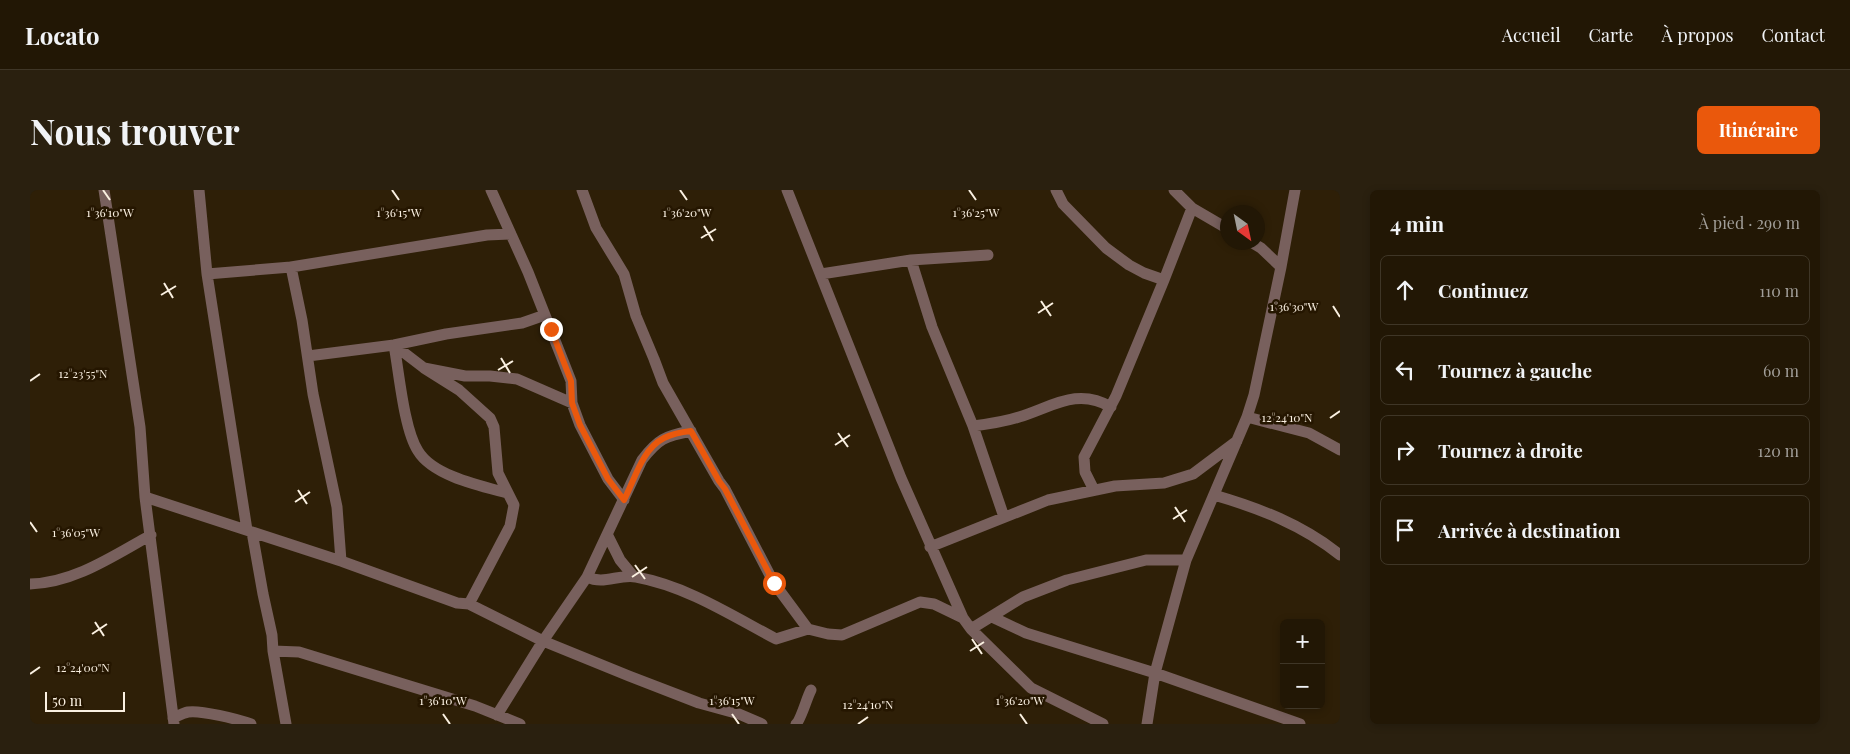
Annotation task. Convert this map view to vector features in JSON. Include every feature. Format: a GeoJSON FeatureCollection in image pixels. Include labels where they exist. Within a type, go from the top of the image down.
{"type":"FeatureCollection","features":[{"type":"Feature","properties":{"kind":"street"},"geometry":{"type":"LineString","coordinates":[[117,190],[104,191],[140,427],[146,497],[173,721],[188,712],[194,712],[217,715],[251,724]]}},
{"type":"Feature","properties":{"kind":"street"},"geometry":{"type":"LineString","coordinates":[[199,190],[207,274],[250,531],[272,635],[286,724]]}},
{"type":"Feature","properties":{"kind":"street"},"geometry":{"type":"LineString","coordinates":[[491,190],[545,315],[571,381],[572,403],[580,425],[608,479],[624,500]]}},
{"type":"Feature","properties":{"kind":"street"},"geometry":{"type":"LineString","coordinates":[[582,190],[596,228],[624,274],[636,316],[663,383],[725,489],[774,583],[808,629]]}},
{"type":"Feature","properties":{"kind":"street"},"geometry":{"type":"LineString","coordinates":[[787,190],[900,478],[963,618],[971,629],[1031,688],[1102,724]]}},
{"type":"Feature","properties":{"kind":"street"},"geometry":{"type":"LineString","coordinates":[[1056,190],[1063,204],[1106,248],[1129,265],[1164,280]]}},
{"type":"Feature","properties":{"kind":"street"},"geometry":{"type":"LineString","coordinates":[[1174,190],[1192,208],[1220,224]]}},
{"type":"Feature","properties":{"kind":"street"},"geometry":{"type":"LineString","coordinates":[[1147,724],[1155,673],[1186,560],[1247,417],[1254,395],[1295,190]]}},
{"type":"Feature","properties":{"kind":"street"},"geometry":{"type":"LineString","coordinates":[[1094,490],[1085,472],[1084,457],[1112,407],[1192,208]]}},
{"type":"Feature","properties":{"kind":"street"},"geometry":{"type":"LineString","coordinates":[[207,274],[290,268],[487,235],[511,234]]}},
{"type":"Feature","properties":{"kind":"street"},"geometry":{"type":"LineString","coordinates":[[1263,250],[1281,267]]}},
{"type":"Feature","properties":{"kind":"street"},"geometry":{"type":"LineString","coordinates":[[821,274],[911,260],[988,255]]}},
{"type":"Feature","properties":{"kind":"street"},"geometry":{"type":"LineString","coordinates":[[911,260],[932,327],[973,426],[1004,517]]}},
{"type":"Feature","properties":{"kind":"street"},"geometry":{"type":"LineString","coordinates":[[290,268],[302,320],[313,394],[337,507],[341,562]]}},
{"type":"Feature","properties":{"kind":"street"},"geometry":{"type":"LineString","coordinates":[[308,356],[394,346],[446,334],[522,322],[545,315]]}},
{"type":"Feature","properties":{"kind":"street"},"geometry":{"type":"LineString","coordinates":[[394,346],[458,390],[490,418],[494,427],[498,473],[514,505],[510,526],[469,604]]}},
{"type":"Feature","properties":{"kind":"street"},"geometry":{"type":"LineString","coordinates":[[394,346],[408,424],[417,451],[427,462],[450,475],[470,483],[508,493]]}},
{"type":"Feature","properties":{"kind":"street"},"geometry":{"type":"LineString","coordinates":[[424,368],[465,376],[517,379],[572,403]]}},
{"type":"Feature","properties":{"kind":"street"},"geometry":{"type":"LineString","coordinates":[[973,426],[1020,417],[1062,400],[1094,399],[1112,407]]}},
{"type":"Feature","properties":{"kind":"street"},"geometry":{"type":"LineString","coordinates":[[1247,417],[1310,433],[1340,450]]}},
{"type":"Feature","properties":{"kind":"street"},"geometry":{"type":"LineString","coordinates":[[498,716],[543,641],[587,577],[608,536],[642,460],[655,444],[665,438],[691,431]]}},
{"type":"Feature","properties":{"kind":"street"},"geometry":{"type":"LineString","coordinates":[[930,547],[1048,500],[1116,486],[1164,483],[1193,474],[1237,441]]}},
{"type":"Feature","properties":{"kind":"street"},"geometry":{"type":"LineString","coordinates":[[1214,495],[1268,513],[1299,527],[1340,555]]}},
{"type":"Feature","properties":{"kind":"street"},"geometry":{"type":"LineString","coordinates":[[146,497],[457,603],[469,604],[543,641],[682,696],[739,714],[762,724]]}},
{"type":"Feature","properties":{"kind":"street"},"geometry":{"type":"LineString","coordinates":[[30,584],[48,584],[74,575],[151,535]]}},
{"type":"Feature","properties":{"kind":"street"},"geometry":{"type":"LineString","coordinates":[[608,536],[620,560],[634,576]]}},
{"type":"Feature","properties":{"kind":"street"},"geometry":{"type":"LineString","coordinates":[[971,629],[1023,597],[1067,580],[1146,560],[1186,560]]}},
{"type":"Feature","properties":{"kind":"street"},"geometry":{"type":"LineString","coordinates":[[587,577],[595,581],[601,581],[634,576],[693,594],[776,640],[808,629],[842,635],[920,602],[934,604],[963,618]]}},
{"type":"Feature","properties":{"kind":"street"},"geometry":{"type":"LineString","coordinates":[[992,617],[1026,633],[1155,673],[1300,724]]}},
{"type":"Feature","properties":{"kind":"street"},"geometry":{"type":"LineString","coordinates":[[273,651],[299,652],[475,706],[520,724]]}},
{"type":"Feature","properties":{"kind":"street"},"geometry":{"type":"LineString","coordinates":[[796,724],[799,721],[803,706],[811,690]]}},
{"type":"Feature","properties":{"kind":"route"},"geometry":{"type":"LineString","coordinates":[[551,329],[571,381],[572,403],[580,425],[608,479],[624,500],[642,460],[655,444],[665,438],[691,431],[725,489],[754,548],[774,583]]}}]}
